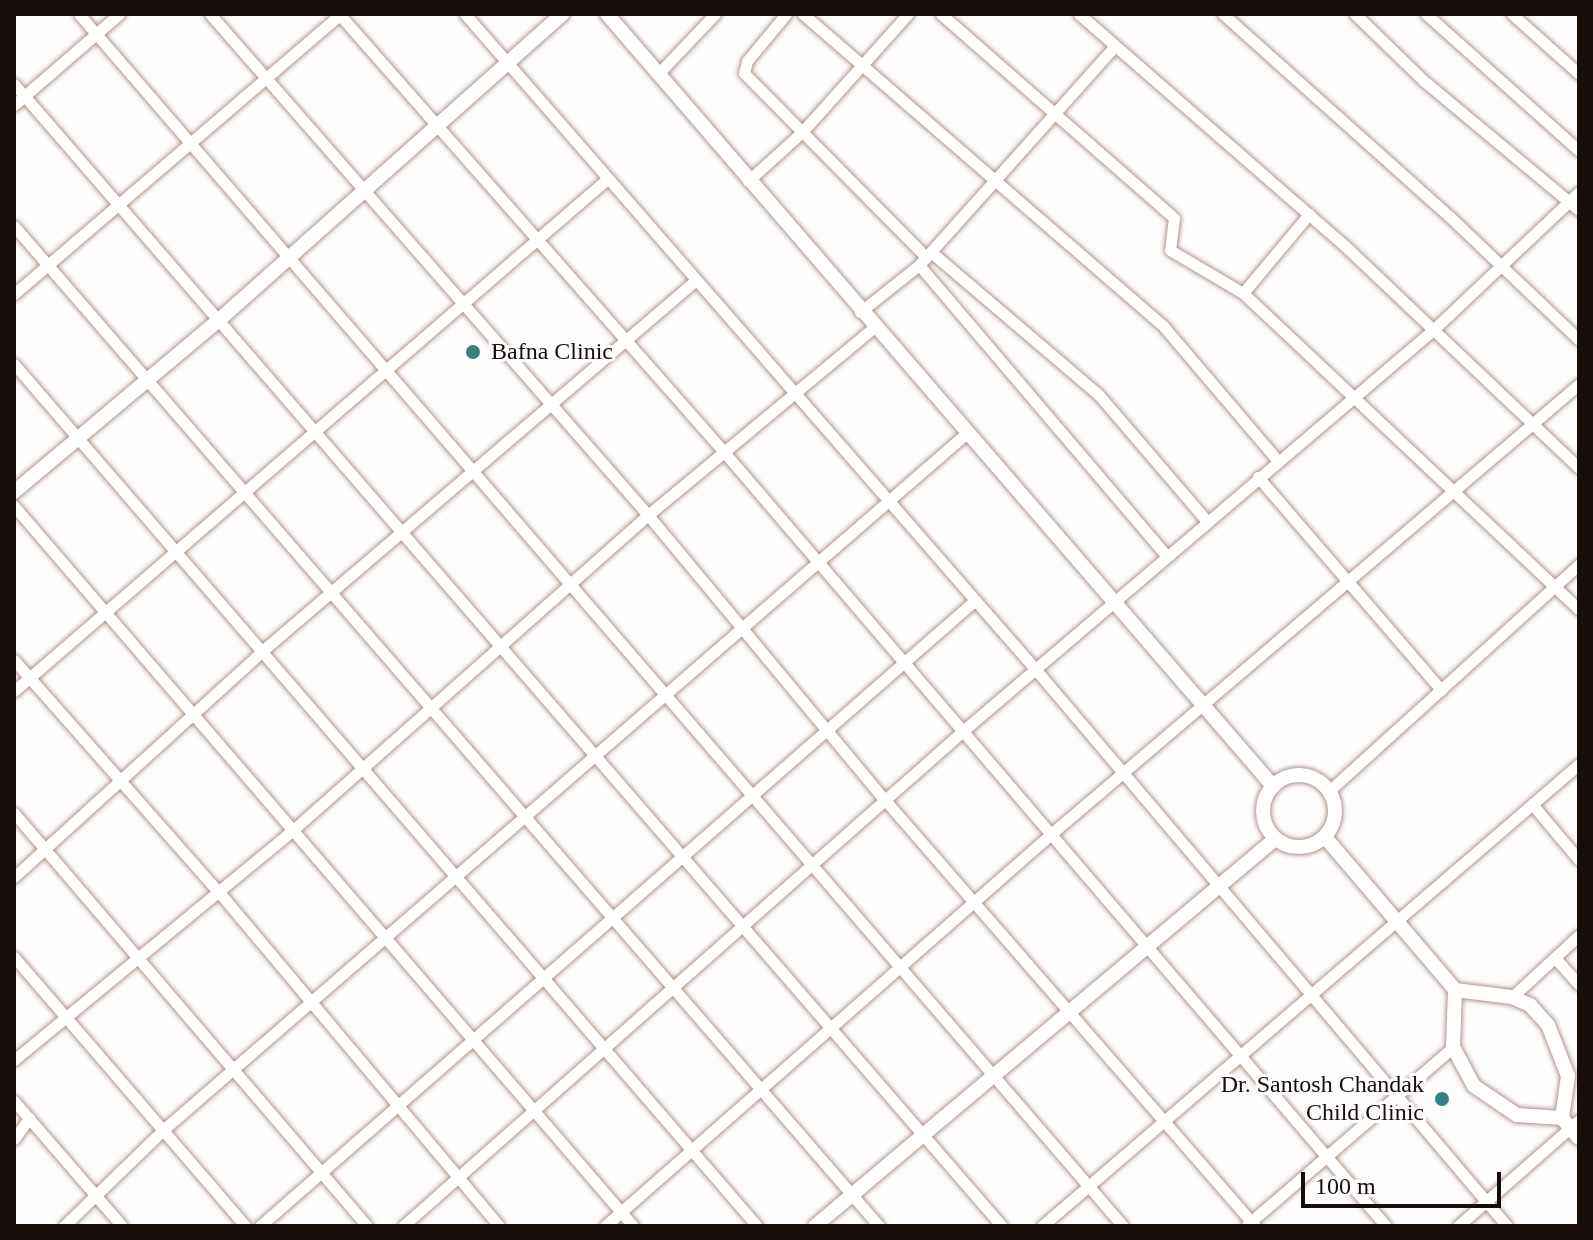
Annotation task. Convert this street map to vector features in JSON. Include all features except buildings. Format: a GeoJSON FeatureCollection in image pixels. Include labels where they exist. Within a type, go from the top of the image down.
{"type":"FeatureCollection","features":[{"type":"Feature","properties":{"kind":"street"},"geometry":{"type":"LineString","coordinates":[[79,14],[383,371],[475,473],[1123,1226]]}},
{"type":"Feature","properties":{"kind":"street"},"geometry":{"type":"LineString","coordinates":[[14,105],[119,14]]}},
{"type":"Feature","properties":{"kind":"street"},"geometry":{"type":"LineString","coordinates":[[210,14],[648,515],[885,800],[1166,1121],[1251,1224],[1324,1155],[1453,1047]]}},
{"type":"Feature","properties":{"kind":"street"},"geometry":{"type":"LineString","coordinates":[[14,294],[340,14],[724,452],[1148,948],[1243,1052],[1324,1155],[1386,1226]]}},
{"type":"Feature","properties":{"kind":"street"},"geometry":{"type":"LineString","coordinates":[[465,14],[792,396],[1036,670],[1121,775],[1507,1226]]}},
{"type":"Feature","properties":{"kind":"street"},"geometry":{"type":"LineString","coordinates":[[14,492],[219,320],[563,14]]}},
{"type":"Feature","properties":{"kind":"street"},"geometry":{"type":"LineString","coordinates":[[607,14],[873,328],[968,432],[1273,786]]}},
{"type":"Feature","properties":{"kind":"street"},"geometry":{"type":"LineString","coordinates":[[658,74],[715,14]]}},
{"type":"Feature","properties":{"kind":"street"},"geometry":{"type":"LineString","coordinates":[[786,14],[747,61],[744,73],[925,258],[1167,556]]}},
{"type":"Feature","properties":{"kind":"street"},"geometry":{"type":"LineString","coordinates":[[803,14],[1171,334],[1277,460]]}},
{"type":"Feature","properties":{"kind":"street"},"geometry":{"type":"LineString","coordinates":[[748,181],[802,132],[908,14]]}},
{"type":"Feature","properties":{"kind":"street"},"geometry":{"type":"LineString","coordinates":[[941,14],[1174,218],[1170,250],[1243,293],[1356,396],[1579,610]]}},
{"type":"Feature","properties":{"kind":"street"},"geometry":{"type":"LineString","coordinates":[[1223,14],[1450,217],[1500,268],[1579,340]]}},
{"type":"Feature","properties":{"kind":"street"},"geometry":{"type":"LineString","coordinates":[[1355,14],[1424,81],[1579,210]]}},
{"type":"Feature","properties":{"kind":"street"},"geometry":{"type":"LineString","coordinates":[[1426,14],[1579,151]]}},
{"type":"Feature","properties":{"kind":"street"},"geometry":{"type":"LineString","coordinates":[[1512,14],[1579,74]]}},
{"type":"Feature","properties":{"kind":"street"},"geometry":{"type":"LineString","coordinates":[[1084,16],[1309,214],[1579,468]]}},
{"type":"Feature","properties":{"kind":"street"},"geometry":{"type":"LineString","coordinates":[[860,312],[925,258],[1115,46]]}},
{"type":"Feature","properties":{"kind":"street"},"geometry":{"type":"LineString","coordinates":[[14,84],[1002,1226]]}},
{"type":"Feature","properties":{"kind":"street"},"geometry":{"type":"LineString","coordinates":[[14,691],[606,180]]}},
{"type":"Feature","properties":{"kind":"street"},"geometry":{"type":"LineString","coordinates":[[403,1226],[534,1109],[605,1052],[964,730],[1433,330],[1579,192]]}},
{"type":"Feature","properties":{"kind":"street"},"geometry":{"type":"LineString","coordinates":[[1243,293],[1309,214]]}},
{"type":"Feature","properties":{"kind":"street"},"geometry":{"type":"LineString","coordinates":[[14,226],[246,491],[428,708],[675,989],[760,1093],[879,1226]]}},
{"type":"Feature","properties":{"kind":"street"},"geometry":{"type":"LineString","coordinates":[[925,258],[1098,394],[1207,521]]}},
{"type":"Feature","properties":{"kind":"street"},"geometry":{"type":"LineString","coordinates":[[14,877],[122,782],[193,712],[261,652],[475,473],[550,404],[695,281]]}},
{"type":"Feature","properties":{"kind":"street"},"geometry":{"type":"LineString","coordinates":[[14,1060],[293,830],[648,515],[873,328]]}},
{"type":"Feature","properties":{"kind":"street"},"geometry":{"type":"LineString","coordinates":[[14,364],[79,436],[359,770],[757,1226]]}},
{"type":"Feature","properties":{"kind":"street"},"geometry":{"type":"LineString","coordinates":[[605,1226],[760,1093],[1051,834],[1579,384]]}},
{"type":"Feature","properties":{"kind":"street"},"geometry":{"type":"LineString","coordinates":[[64,1226],[93,1193],[163,1130],[314,1003],[593,754],[968,432]]}},
{"type":"Feature","properties":{"kind":"street"},"geometry":{"type":"LineString","coordinates":[[1258,477],[1441,690]]}},
{"type":"Feature","properties":{"kind":"street"},"geometry":{"type":"LineString","coordinates":[[14,506],[633,1226]]}},
{"type":"Feature","properties":{"kind":"street"},"geometry":{"type":"LineString","coordinates":[[1329,791],[1579,564]]}},
{"type":"Feature","properties":{"kind":"street"},"geometry":{"type":"LineString","coordinates":[[260,1226],[681,853],[752,796],[973,602]]}},
{"type":"Feature","properties":{"kind":"street"},"geometry":{"type":"LineString","coordinates":[[14,660],[314,1003],[499,1226]]}},
{"type":"Feature","properties":{"kind":"street"},"geometry":{"type":"LineString","coordinates":[[1042,1226],[1579,764]]}},
{"type":"Feature","properties":{"kind":"street"},"geometry":{"type":"LineString","coordinates":[[1302,775],[1329,791],[1335,815],[1325,837],[1305,848],[1275,839],[1263,819],[1273,786],[1302,775]]}},
{"type":"Feature","properties":{"kind":"street"},"geometry":{"type":"LineString","coordinates":[[1532,804],[1579,860]]}},
{"type":"Feature","properties":{"kind":"street"},"geometry":{"type":"LineString","coordinates":[[14,813],[233,1073],[367,1226]]}},
{"type":"Feature","properties":{"kind":"street"},"geometry":{"type":"LineString","coordinates":[[1325,837],[1455,990],[1512,997],[1530,1005],[1558,1038],[1568,1076],[1573,1126]]}},
{"type":"Feature","properties":{"kind":"street"},"geometry":{"type":"LineString","coordinates":[[815,1226],[995,1079],[1275,839]]}},
{"type":"Feature","properties":{"kind":"street"},"geometry":{"type":"LineString","coordinates":[[1512,997],[1579,935]]}},
{"type":"Feature","properties":{"kind":"street"},"geometry":{"type":"LineString","coordinates":[[14,957],[245,1226]]}},
{"type":"Feature","properties":{"kind":"street"},"geometry":{"type":"LineString","coordinates":[[1555,958],[1579,985]]}},
{"type":"Feature","properties":{"kind":"street"},"geometry":{"type":"LineString","coordinates":[[1455,990],[1453,1047],[1474,1086],[1496,1104],[1517,1115],[1573,1126]]}},
{"type":"Feature","properties":{"kind":"street"},"geometry":{"type":"LineString","coordinates":[[14,1101],[122,1226]]}},
{"type":"Feature","properties":{"kind":"street"},"geometry":{"type":"LineString","coordinates":[[14,1139],[29,1118]]}},
{"type":"Feature","properties":{"kind":"street"},"geometry":{"type":"LineString","coordinates":[[1458,1226],[1573,1126]]}},
{"type":"Feature","properties":{"kind":"place","name":"Bafna Clinic"},"geometry":{"type":"Point","coordinates":[473,352]}},
{"type":"Feature","properties":{"kind":"place","name":"Dr. Santosh Chandak Child Clinic"},"geometry":{"type":"Point","coordinates":[1442,1099]}}]}
